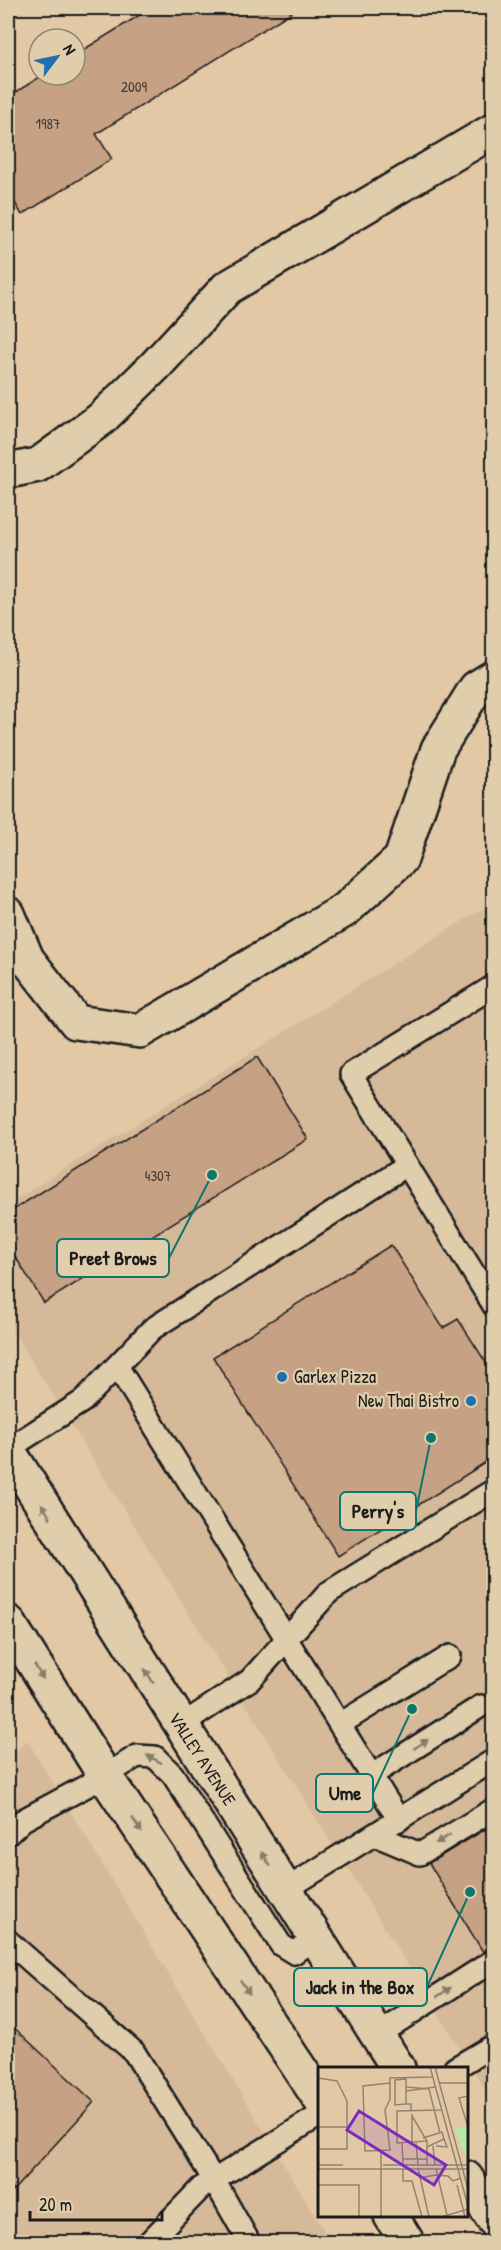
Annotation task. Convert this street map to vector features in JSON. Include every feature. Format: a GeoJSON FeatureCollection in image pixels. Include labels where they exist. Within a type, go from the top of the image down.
{"type":"FeatureCollection","features":[{"type":"Feature","properties":{"kind":"main road"},"geometry":{"type":"LineString","coordinates":[[8,471],[38,465],[100,419],[156,365],[227,288],[494,130]]}},
{"type":"Feature","properties":{"kind":"main road"},"geometry":{"type":"LineString","coordinates":[[8,914],[27,958],[76,1022],[140,1031],[345,910],[401,859],[438,749],[476,688],[494,677]]}},
{"type":"Feature","properties":{"kind":"main road","name":"VALLEY AVENUE"},"geometry":{"type":"LineString","coordinates":[[8,1449],[180,1726],[397,2067]]}},
{"type":"Feature","properties":{"kind":"main road"},"geometry":{"type":"LineString","coordinates":[[8,1622],[105,1776],[318,2096]]}},
{"type":"Feature","properties":{"kind":"main road"},"geometry":{"type":"LineString","coordinates":[[468,2181],[494,2220]]}},
{"type":"Feature","properties":{"kind":"lane"},"geometry":{"type":"LineString","coordinates":[[494,986],[351,1074],[494,1306]]}},
{"type":"Feature","properties":{"kind":"lane"},"geometry":{"type":"LineString","coordinates":[[8,1449],[83,1401],[152,1329],[407,1165]]}},
{"type":"Feature","properties":{"kind":"lane"},"geometry":{"type":"LineString","coordinates":[[117,1366],[399,1820]]}},
{"type":"Feature","properties":{"kind":"lane"},"geometry":{"type":"LineString","coordinates":[[180,1726],[250,1680],[329,1592],[494,1490]]}},
{"type":"Feature","properties":{"kind":"lane"},"geometry":{"type":"LineString","coordinates":[[340,1724],[450,1656]]}},
{"type":"Feature","properties":{"kind":"lane"},"geometry":{"type":"LineString","coordinates":[[372,1776],[481,1706]]}},
{"type":"Feature","properties":{"kind":"lane"},"geometry":{"type":"LineString","coordinates":[[8,1834],[23,1820],[137,1756],[155,1757],[173,1775],[281,1945],[294,1953],[315,1938]]}},
{"type":"Feature","properties":{"kind":"lane"},"geometry":{"type":"LineString","coordinates":[[285,1890],[494,1760]]}},
{"type":"Feature","properties":{"kind":"lane"},"geometry":{"type":"LineString","coordinates":[[375,1835],[420,1854],[494,1809]]}},
{"type":"Feature","properties":{"kind":"lane"},"geometry":{"type":"LineString","coordinates":[[8,1941],[134,2052],[214,2180],[249,2242]]}},
{"type":"Feature","properties":{"kind":"lane"},"geometry":{"type":"LineString","coordinates":[[377,2035],[494,1960]]}},
{"type":"Feature","properties":{"kind":"lane"},"geometry":{"type":"LineString","coordinates":[[457,2067],[494,2045]]}},
{"type":"Feature","properties":{"kind":"lane"},"geometry":{"type":"LineString","coordinates":[[149,2242],[201,2188],[318,2116]]}},
{"type":"Feature","properties":{"kind":"shaded area"},"geometry":{"type":"Polygon","coordinates":[[[493,902],[493,2102],[8,1323],[8,1204],[493,902]]]}},
{"type":"Feature","properties":{"kind":"shaded area"},"geometry":{"type":"Polygon","coordinates":[[[27,1740],[331,2242],[8,2242],[8,1760],[27,1740]]]}},
{"type":"Feature","properties":{"kind":"building"},"geometry":{"type":"Polygon","coordinates":[[[151,8],[298,8],[96,134],[112,159],[22,215],[8,191],[8,97],[27,85],[27,87],[87,87],[87,48],[151,8]]]}},
{"type":"Feature","properties":{"kind":"building"},"geometry":{"type":"Polygon","coordinates":[[[257,1057],[308,1139],[44,1303],[8,1245],[8,1213],[257,1057]]]}},
{"type":"Feature","properties":{"kind":"building"},"geometry":{"type":"Polygon","coordinates":[[[391,1245],[443,1328],[458,1319],[494,1375],[494,1457],[338,1556],[213,1357],[391,1245]]]}},
{"type":"Feature","properties":{"kind":"building"},"geometry":{"type":"Polygon","coordinates":[[[494,1824],[494,1947],[483,1952],[429,1863],[494,1824]]]}},
{"type":"Feature","properties":{"kind":"building"},"geometry":{"type":"Polygon","coordinates":[[[8,2022],[94,2102],[8,2196],[8,2022]]]}},
{"type":"Feature","properties":{"kind":"place","name":"Preet Brows"},"geometry":{"type":"Point","coordinates":[212,1175]}},
{"type":"Feature","properties":{"kind":"place","name":"Garlex Pizza"},"geometry":{"type":"Point","coordinates":[282,1377]}},
{"type":"Feature","properties":{"kind":"place","name":"New Thai Bistro"},"geometry":{"type":"Point","coordinates":[471,1401]}},
{"type":"Feature","properties":{"kind":"place","name":"Perry's"},"geometry":{"type":"Point","coordinates":[431,1438]}},
{"type":"Feature","properties":{"kind":"place","name":"Ume"},"geometry":{"type":"Point","coordinates":[412,1709]}},
{"type":"Feature","properties":{"kind":"place","name":"Jack in the Box"},"geometry":{"type":"Point","coordinates":[470,1892]}}]}
